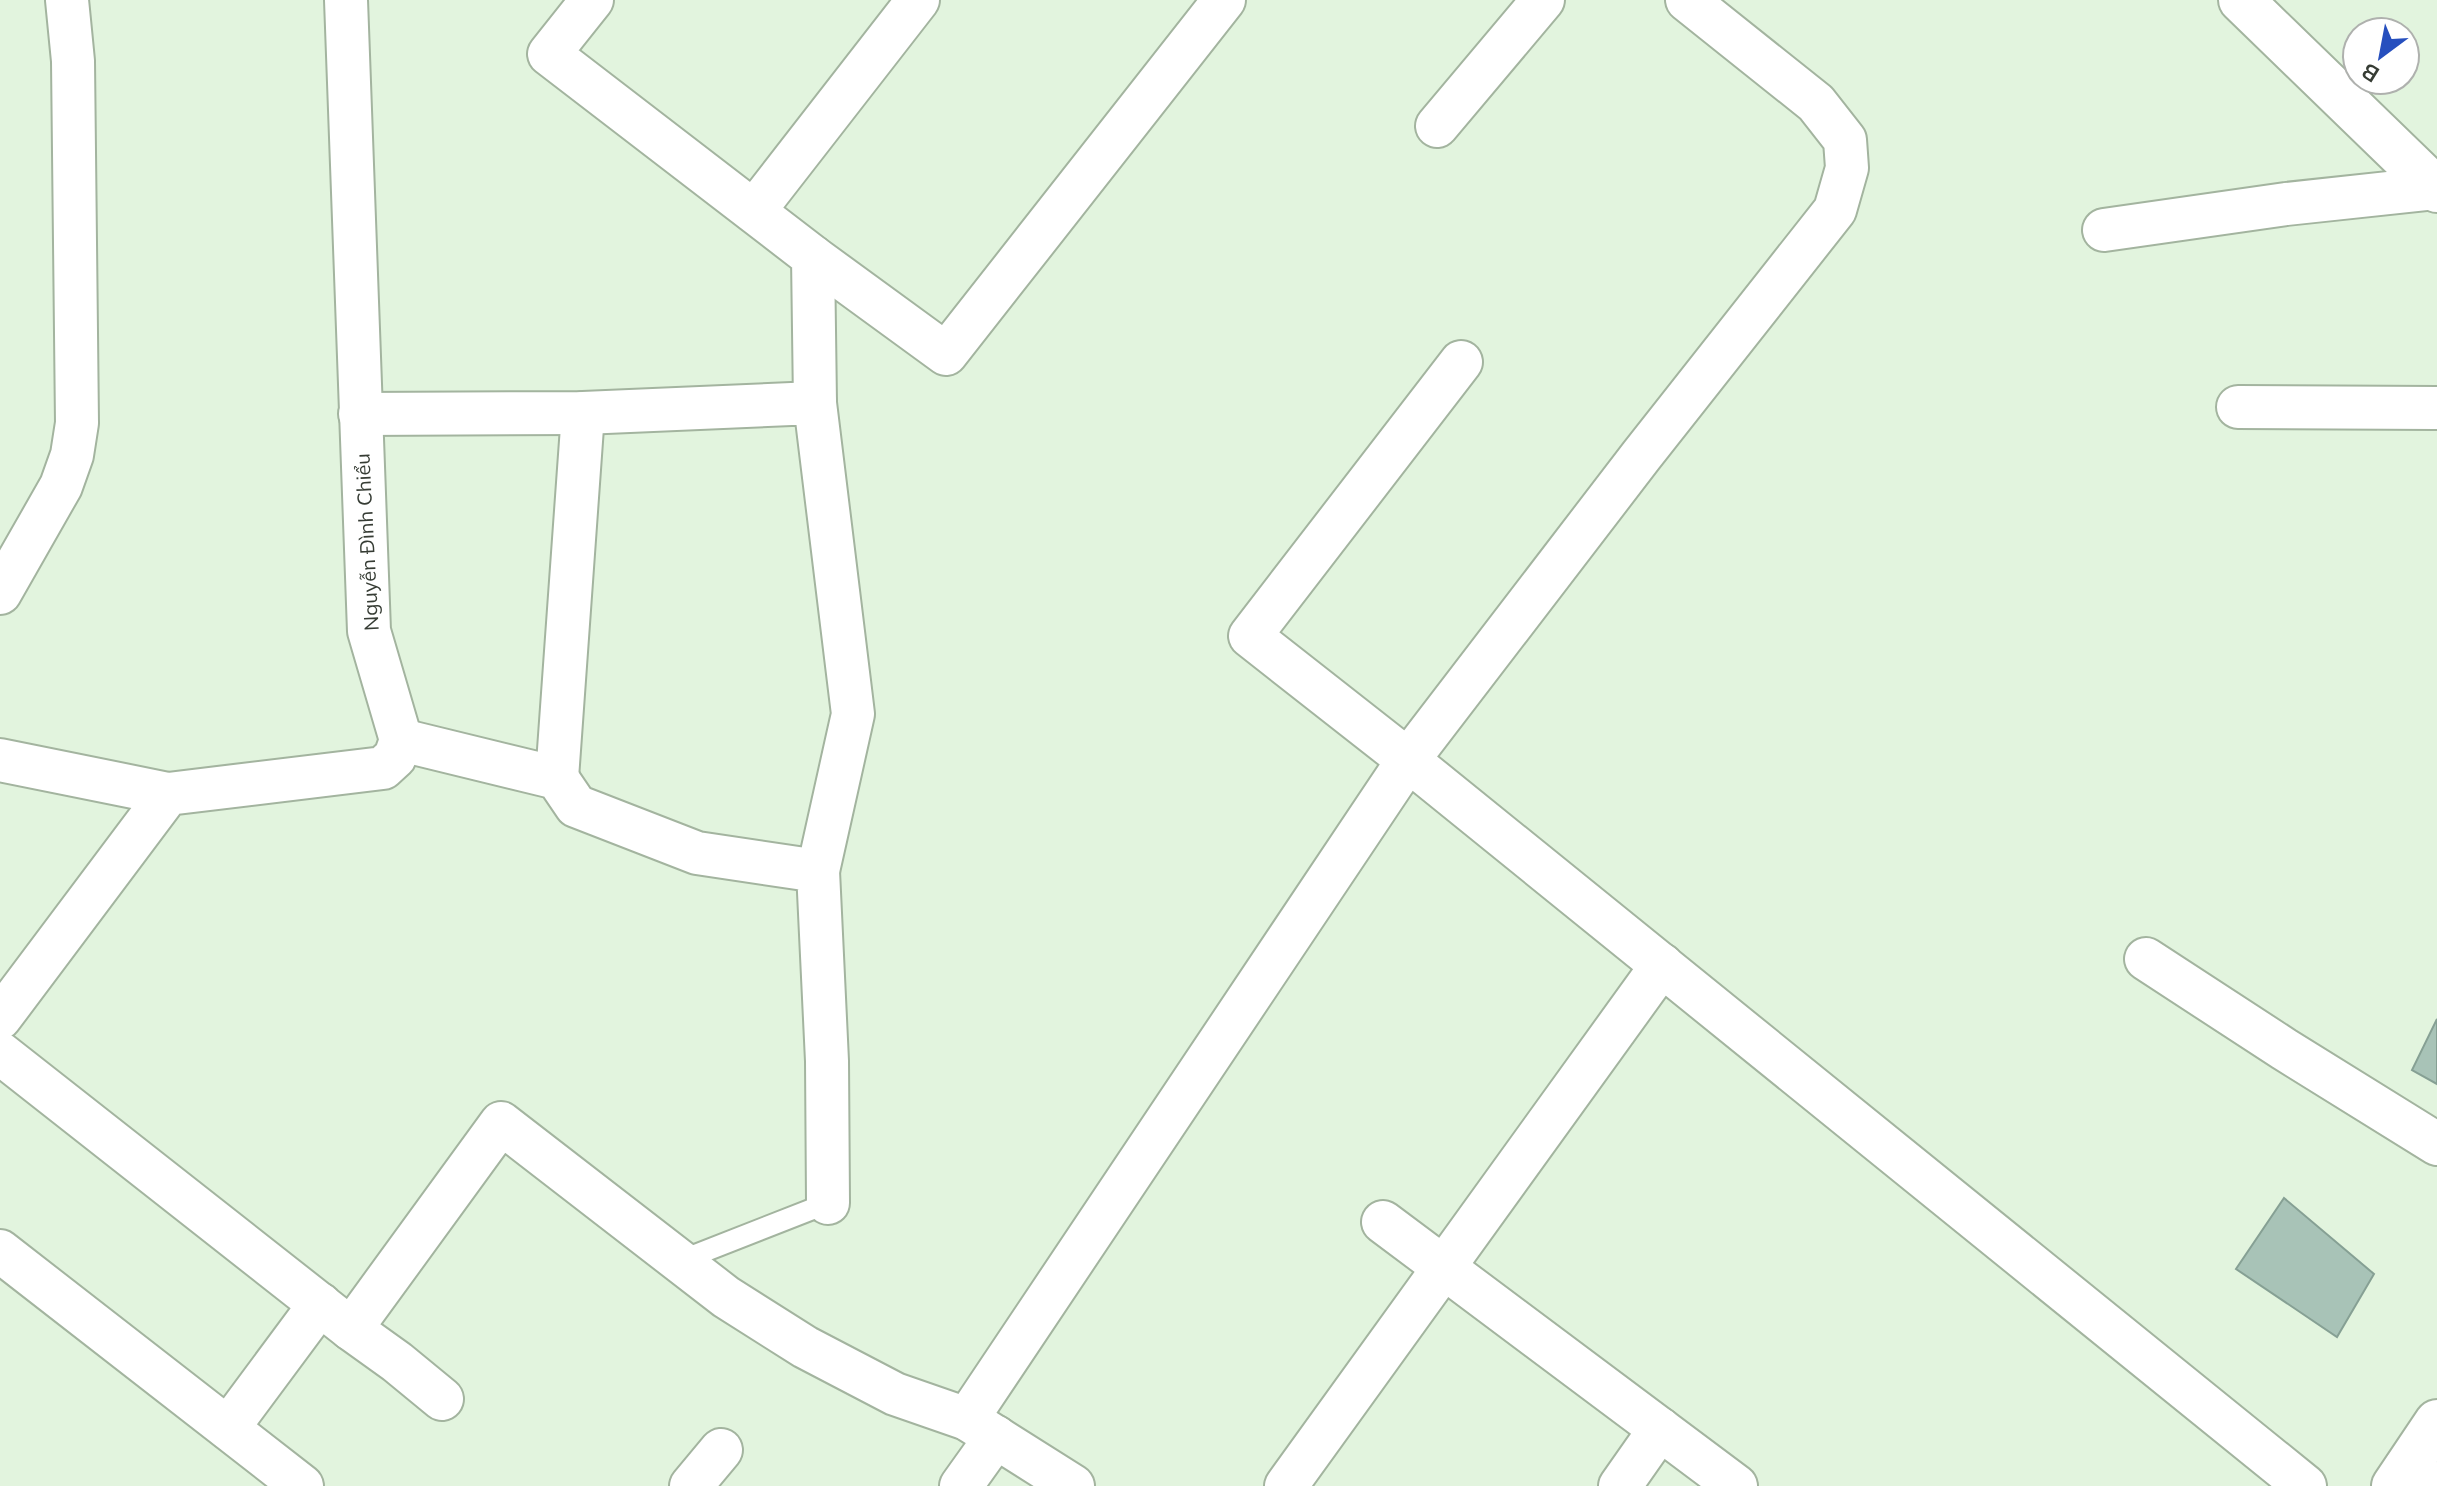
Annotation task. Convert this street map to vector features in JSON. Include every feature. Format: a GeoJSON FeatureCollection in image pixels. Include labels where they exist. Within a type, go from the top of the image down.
{"type":"FeatureCollection","features":[{"type":"Feature","properties":{"kind":"street"},"geometry":{"type":"LineString","coordinates":[[0,593],[61,486],[72,455],[77,423],[73,61],[67,0]]}},
{"type":"Feature","properties":{"kind":"street","name":"Nguyễn Đình Chiểu"},"geometry":{"type":"LineString","coordinates":[[346,0],[369,631],[401,740]]}},
{"type":"Feature","properties":{"kind":"street"},"geometry":{"type":"LineString","coordinates":[[592,0],[549,54],[813,257],[946,354],[1224,0]]}},
{"type":"Feature","properties":{"kind":"street"},"geometry":{"type":"LineString","coordinates":[[754,211],[918,0]]}},
{"type":"Feature","properties":{"kind":"street"},"geometry":{"type":"LineString","coordinates":[[1437,126],[1543,0]]}},
{"type":"Feature","properties":{"kind":"street"},"geometry":{"type":"LineString","coordinates":[[961,1486],[982,1428],[1408,760],[1651,443],[1835,210],[1847,168],[1845,140],[1816,103],[1687,0]]}},
{"type":"Feature","properties":{"kind":"street"},"geometry":{"type":"LineString","coordinates":[[2241,0],[2436,189]]}},
{"type":"Feature","properties":{"kind":"street"},"geometry":{"type":"LineString","coordinates":[[2104,230],[2286,204],[2436,189]]}},
{"type":"Feature","properties":{"kind":"street"},"geometry":{"type":"LineString","coordinates":[[813,257],[815,403],[853,714],[818,871],[827,1061],[828,1203]]}},
{"type":"Feature","properties":{"kind":"street"},"geometry":{"type":"LineString","coordinates":[[1461,362],[1250,636],[1408,760],[2305,1486]]}},
{"type":"Feature","properties":{"kind":"street"},"geometry":{"type":"LineString","coordinates":[[360,414],[583,413],[815,403]]}},
{"type":"Feature","properties":{"kind":"street"},"geometry":{"type":"LineString","coordinates":[[2238,407],[2437,408]]}},
{"type":"Feature","properties":{"kind":"street"},"geometry":{"type":"LineString","coordinates":[[583,413],[557,778],[576,806],[697,853],[818,871]]}},
{"type":"Feature","properties":{"kind":"street"},"geometry":{"type":"LineString","coordinates":[[0,760],[168,794],[383,768],[395,757],[401,740],[557,778]]}},
{"type":"Feature","properties":{"kind":"street"},"geometry":{"type":"LineString","coordinates":[[0,1018],[168,794]]}},
{"type":"Feature","properties":{"kind":"street"},"geometry":{"type":"LineString","coordinates":[[2146,959],[2437,1144]]}},
{"type":"Feature","properties":{"kind":"street"},"geometry":{"type":"LineString","coordinates":[[1286,1486],[1662,965]]}},
{"type":"Feature","properties":{"kind":"street"},"geometry":{"type":"LineString","coordinates":[[0,1053],[442,1399]]}},
{"type":"Feature","properties":{"kind":"street"},"geometry":{"type":"LineString","coordinates":[[228,1428],[336,1316],[501,1123],[726,1297],[805,1347],[895,1394],[982,1428],[1073,1486]]}},
{"type":"Feature","properties":{"kind":"street"},"geometry":{"type":"LineString","coordinates":[[1383,1222],[1736,1486]]}},
{"type":"Feature","properties":{"kind":"street"},"geometry":{"type":"LineString","coordinates":[[0,1251],[302,1486]]}},
{"type":"Feature","properties":{"kind":"street"},"geometry":{"type":"LineString","coordinates":[[2412,1480],[2437,1422]]}},
{"type":"Feature","properties":{"kind":"street"},"geometry":{"type":"LineString","coordinates":[[1620,1486],[1660,1429]]}},
{"type":"Feature","properties":{"kind":"street"},"geometry":{"type":"LineString","coordinates":[[691,1486],[721,1450]]}},
{"type":"Feature","properties":{"kind":"lane"},"geometry":{"type":"LineString","coordinates":[[680,1261],[828,1203]]}},
{"type":"Feature","properties":{"kind":"building"},"geometry":{"type":"Polygon","coordinates":[[[2437,1019],[2437,1084],[2412,1070],[2437,1019]]]}},
{"type":"Feature","properties":{"kind":"building"},"geometry":{"type":"Polygon","coordinates":[[[2284,1198],[2374,1274],[2337,1337],[2236,1269],[2284,1198]]]}}]}
